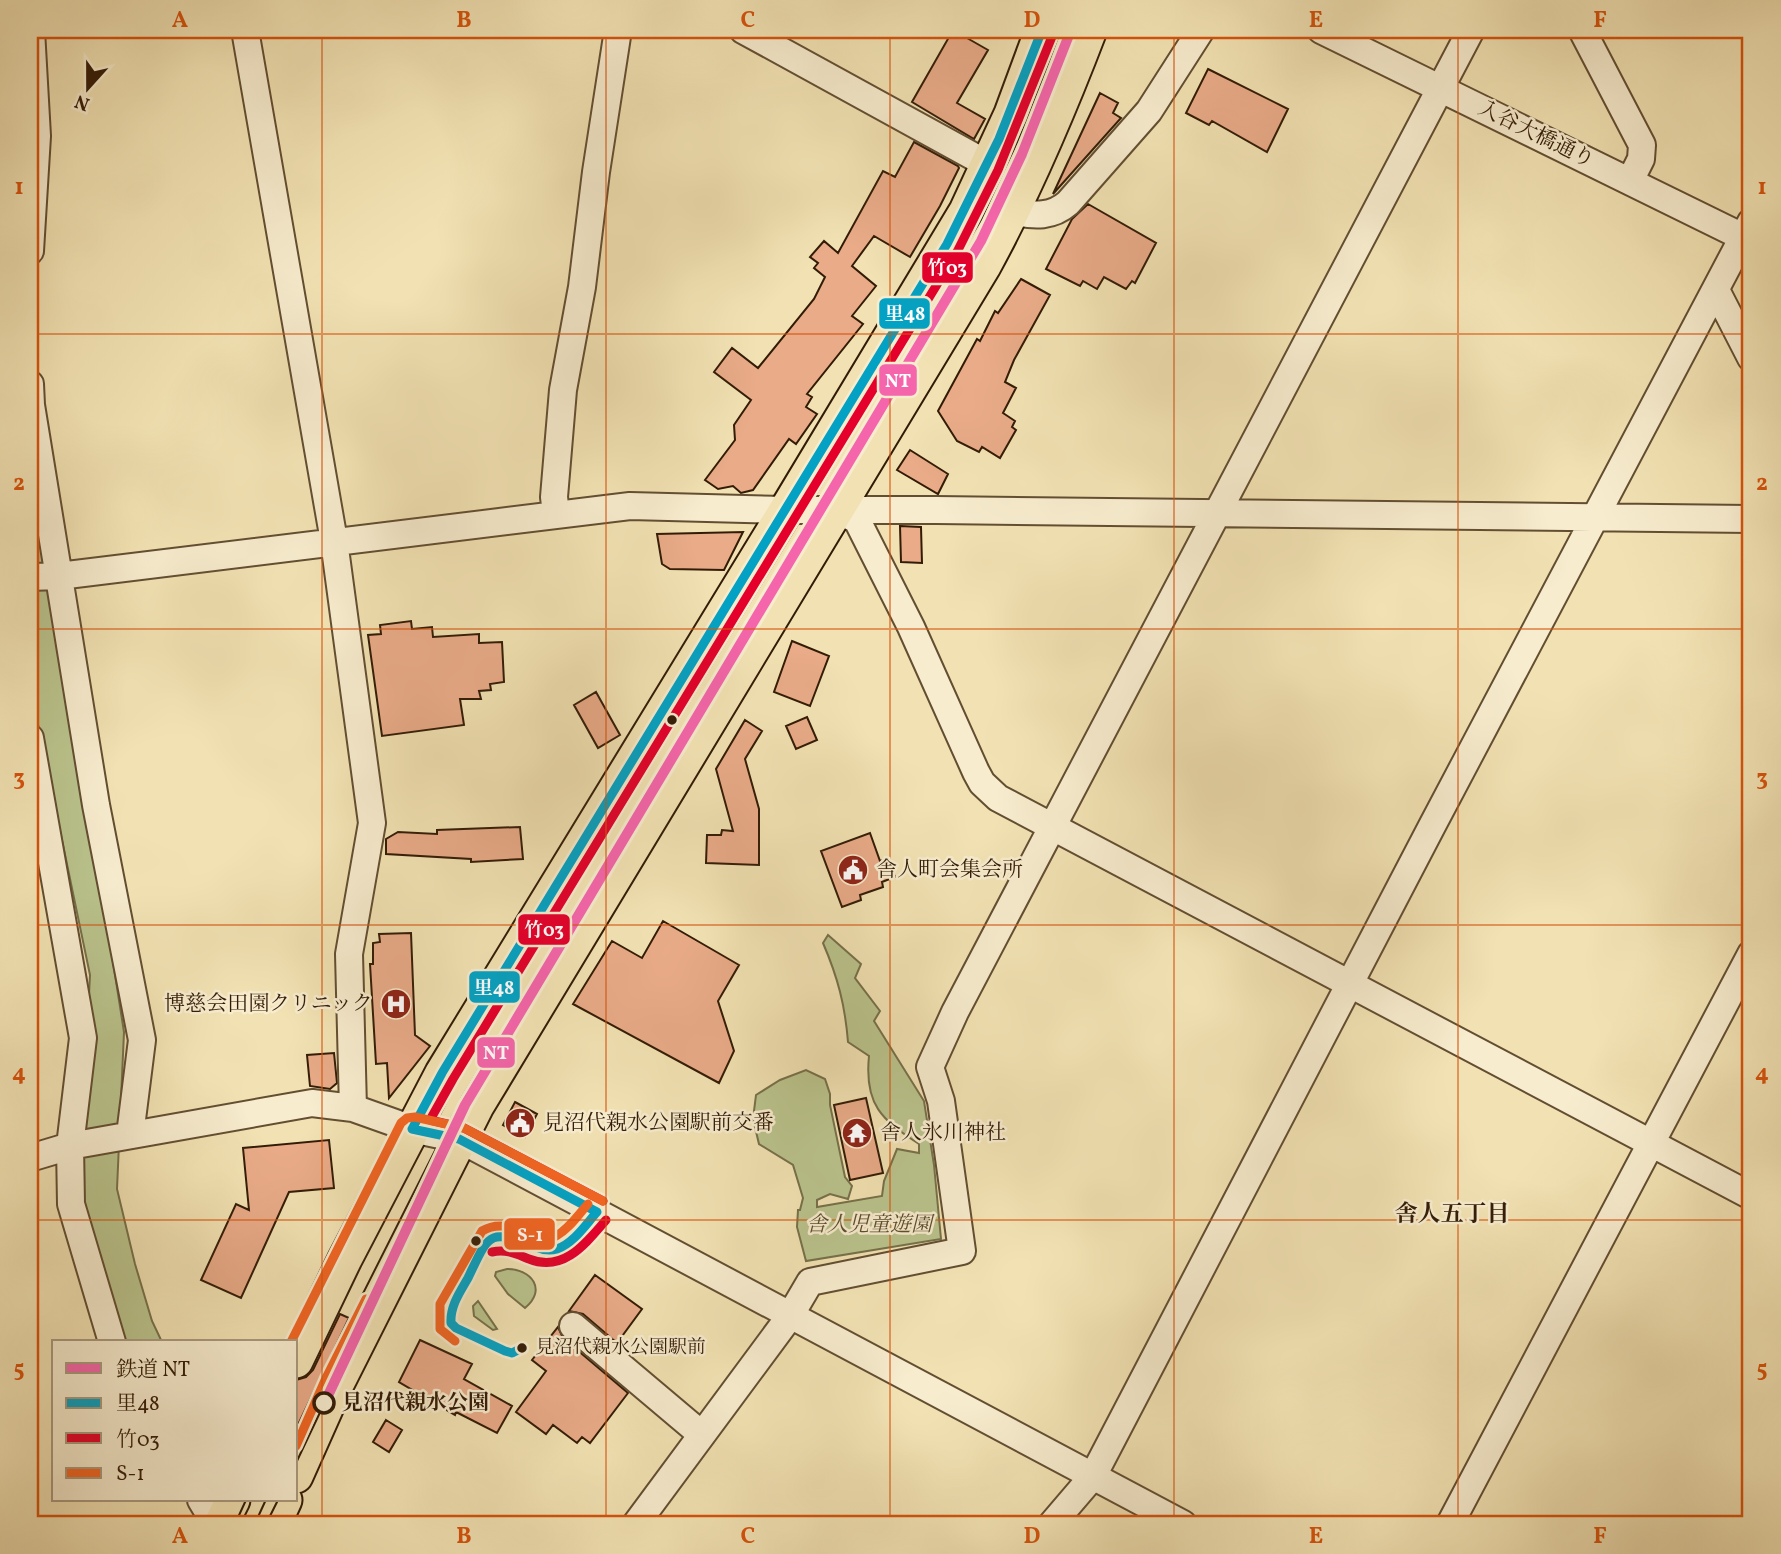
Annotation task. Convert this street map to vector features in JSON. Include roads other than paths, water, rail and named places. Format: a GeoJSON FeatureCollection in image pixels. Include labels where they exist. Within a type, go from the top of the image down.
{"type":"FeatureCollection","features":[{"type":"Feature","properties":{"kind":"main road"},"geometry":{"type":"LineString","coordinates":[[298,1357],[345,1259],[442,1073],[947,244],[989,165],[1042,30]]}},
{"type":"Feature","properties":{"kind":"main road"},"geometry":{"type":"LineString","coordinates":[[298,1472],[337,1384],[477,1106],[838,510],[1014,212],[1052,129],[1090,30]]}},
{"type":"Feature","properties":{"kind":"main road"},"geometry":{"type":"LineString","coordinates":[[274,1524],[284,1502]]}},
{"type":"Feature","properties":{"kind":"street"},"geometry":{"type":"LineString","coordinates":[[30,251],[37,136],[34,30]]}},
{"type":"Feature","properties":{"kind":"street"},"geometry":{"type":"LineString","coordinates":[[246,30],[334,541],[372,823],[349,954],[353,1108]]}},
{"type":"Feature","properties":{"kind":"street"},"geometry":{"type":"LineString","coordinates":[[556,514],[554,497],[563,390],[582,287],[618,30]]}},
{"type":"Feature","properties":{"kind":"street"},"geometry":{"type":"LineString","coordinates":[[743,30],[989,165]]}},
{"type":"Feature","properties":{"kind":"street"},"geometry":{"type":"LineString","coordinates":[[1014,212],[1046,215],[1058,212],[1069,203],[1149,111],[1201,30]]}},
{"type":"Feature","properties":{"kind":"street","name":"入谷大橋通り"},"geometry":{"type":"LineString","coordinates":[[1321,30],[1630,181],[1749,233]]}},
{"type":"Feature","properties":{"kind":"street"},"geometry":{"type":"LineString","coordinates":[[636,1524],[790,1316],[810,1282],[962,1251],[941,1101],[930,1067],[955,1012],[1471,30]]}},
{"type":"Feature","properties":{"kind":"street"},"geometry":{"type":"LineString","coordinates":[[1582,30],[1642,145],[1641,159],[1630,181]]}},
{"type":"Feature","properties":{"kind":"street"},"geometry":{"type":"LineString","coordinates":[[1052,1524],[1093,1476],[1594,518],[1749,233]]}},
{"type":"Feature","properties":{"kind":"street"},"geometry":{"type":"LineString","coordinates":[[1716,290],[1751,358]]}},
{"type":"Feature","properties":{"kind":"street"},"geometry":{"type":"LineString","coordinates":[[30,384],[31,405],[96,805],[142,1040],[130,1135]]}},
{"type":"Feature","properties":{"kind":"street"},"geometry":{"type":"LineString","coordinates":[[30,577],[59,576],[630,506],[786,510],[1751,519]]}},
{"type":"Feature","properties":{"kind":"street"},"geometry":{"type":"LineString","coordinates":[[838,510],[858,520],[911,627],[982,783],[998,797],[1751,1196]]}},
{"type":"Feature","properties":{"kind":"street"},"geometry":{"type":"LineString","coordinates":[[30,738],[83,1038],[70,1146],[71,1204],[111,1340]]}},
{"type":"Feature","properties":{"kind":"street"},"geometry":{"type":"LineString","coordinates":[[1450,1524],[1751,954]]}},
{"type":"Feature","properties":{"kind":"street"},"geometry":{"type":"LineString","coordinates":[[30,1158],[70,1146],[312,1103],[353,1108],[412,1129],[459,1139],[1183,1524]]}},
{"type":"Feature","properties":{"kind":"street"},"geometry":{"type":"LineString","coordinates":[[573,1326],[701,1434]]}},
{"type":"Feature","properties":{"kind":"tram line"},"geometry":{"type":"LineString","coordinates":[[298,1459],[324,1404]]}},
{"type":"Feature","properties":{"kind":"tram line"},"geometry":{"type":"LineString","coordinates":[[235,1524],[245,1502]]}},
{"type":"Feature","properties":{"kind":"tram line"},"geometry":{"type":"LineString","coordinates":[[266,1524],[277,1502]]}},
{"type":"Feature","properties":{"kind":"rail line","name":"NT"},"geometry":{"type":"LineString","coordinates":[[324,1404],[465,1105],[981,241],[1022,154],[1071,30]]}},
{"type":"Feature","properties":{"kind":"place","name":"舎人町会集会所"},"geometry":{"type":"Point","coordinates":[853,870]}},
{"type":"Feature","properties":{"kind":"place","name":"博慈会田園クリニック"},"geometry":{"type":"Point","coordinates":[396,1004]}},
{"type":"Feature","properties":{"kind":"place","name":"見沼代親水公園駅前交番"},"geometry":{"type":"Point","coordinates":[520,1123]}},
{"type":"Feature","properties":{"kind":"place","name":"舎人氷川神社"},"geometry":{"type":"Point","coordinates":[857,1133]}},
{"type":"Feature","properties":{"kind":"place","name":"見沼代親水公園駅前"},"geometry":{"type":"Point","coordinates":[522,1348]}},
{"type":"Feature","properties":{"kind":"place","name":"見沼代親水公園"},"geometry":{"type":"Point","coordinates":[324,1403]}},
{"type":"Feature","properties":{"kind":"district","name":"舎人五丁目"},"geometry":{"type":"Point","coordinates":[1452,1215]}},
{"type":"Feature","properties":{"kind":"park label","name":"舎人児童遊園"},"geometry":{"type":"Point","coordinates":[869,1225]}}]}
